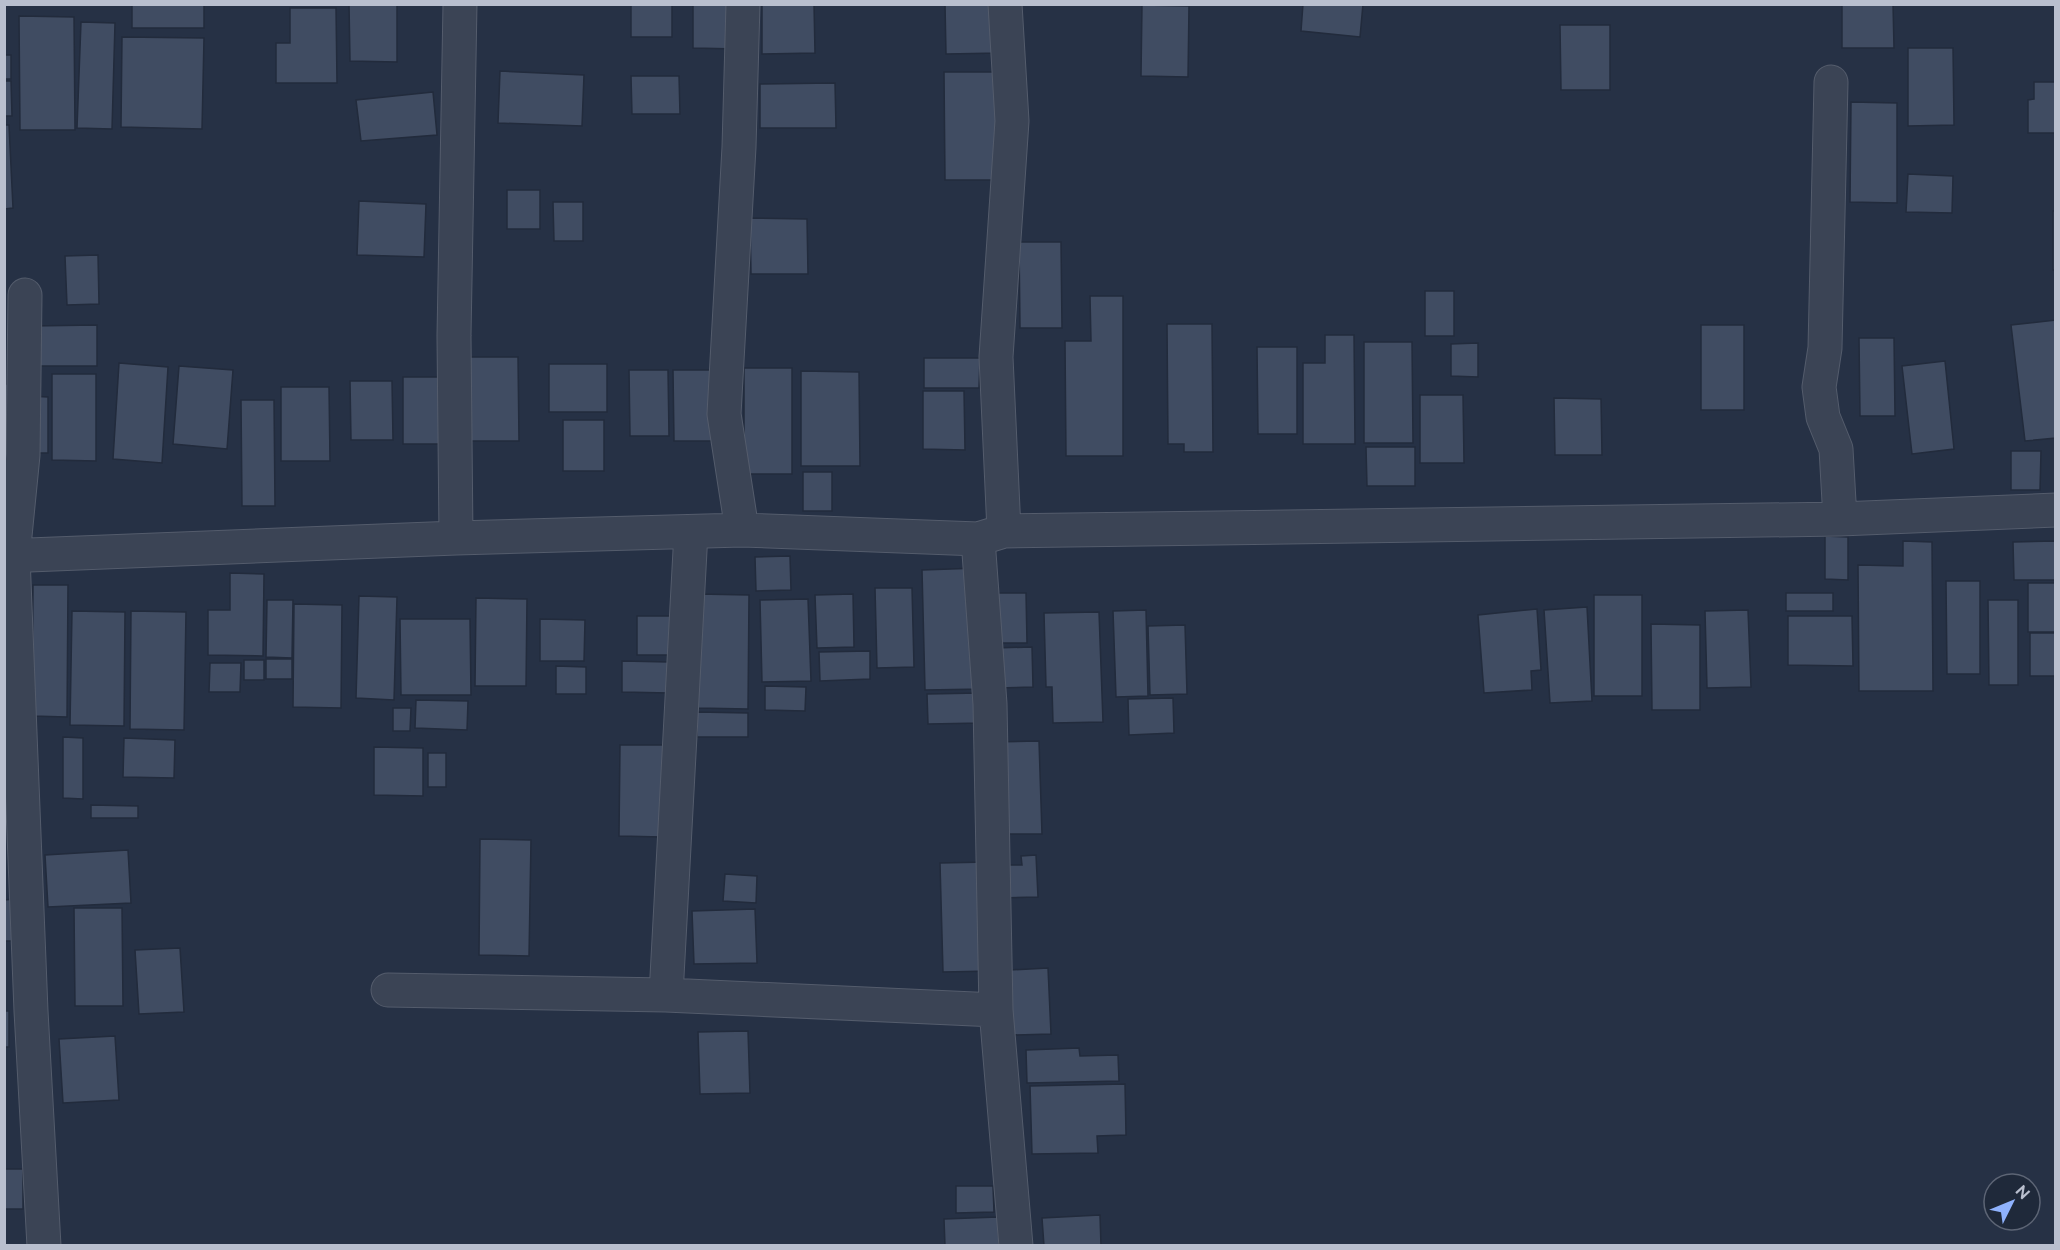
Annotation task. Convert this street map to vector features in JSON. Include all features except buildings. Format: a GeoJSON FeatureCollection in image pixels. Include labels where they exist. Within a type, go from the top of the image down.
{"type":"FeatureCollection","features":[{"type":"Feature","properties":{"kind":"street"},"geometry":{"type":"LineString","coordinates":[[456,538],[454,336],[460,4]]}},
{"type":"Feature","properties":{"kind":"street"},"geometry":{"type":"LineString","coordinates":[[742,4],[739,147],[724,414],[742,530]]}},
{"type":"Feature","properties":{"kind":"street"},"geometry":{"type":"LineString","coordinates":[[1005,4],[1012,121],[996,357],[991,535],[990,704],[996,1010],[1016,1245]]}},
{"type":"Feature","properties":{"kind":"street"},"geometry":{"type":"LineString","coordinates":[[1831,82],[1825,348],[1819,387],[1823,417],[1836,449],[1840,519]]}},
{"type":"Feature","properties":{"kind":"street"},"geometry":{"type":"LineString","coordinates":[[25,295],[23,455],[9,556],[44,1245]]}},
{"type":"Feature","properties":{"kind":"street"},"geometry":{"type":"LineString","coordinates":[[9,556],[456,538],[742,530],[991,535],[1840,519],[2055,510]]}},
{"type":"Feature","properties":{"kind":"street"},"geometry":{"type":"LineString","coordinates":[[666,995],[691,532]]}},
{"type":"Feature","properties":{"kind":"street"},"geometry":{"type":"LineString","coordinates":[[388,990],[666,995],[996,1010]]}}]}
